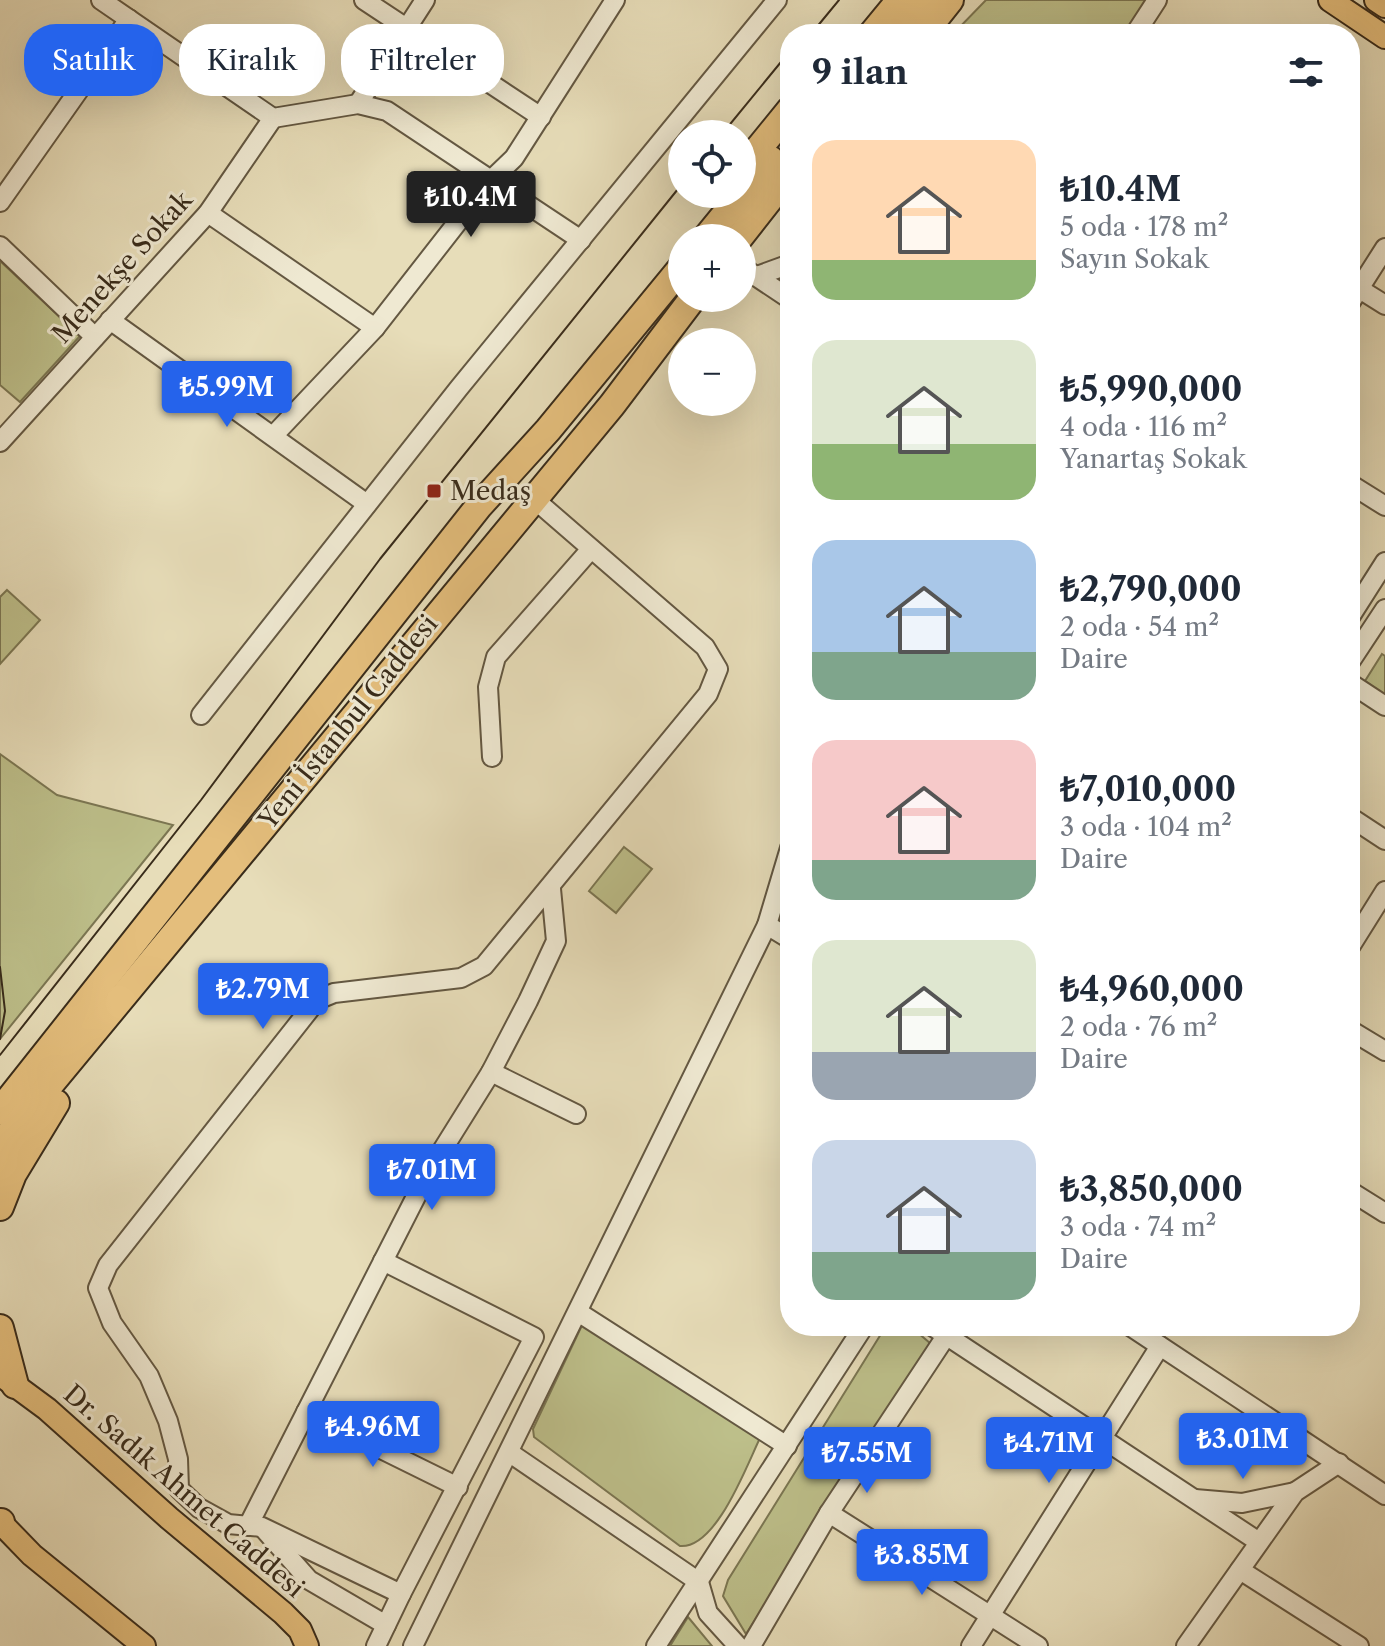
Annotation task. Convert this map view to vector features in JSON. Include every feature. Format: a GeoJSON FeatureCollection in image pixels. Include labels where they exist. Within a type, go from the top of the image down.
{"type":"FeatureCollection","features":[{"type":"Feature","properties":{"kind":"highway"},"geometry":{"type":"LineString","coordinates":[[859,24],[878,0]]}},
{"type":"Feature","properties":{"kind":"highway"},"geometry":{"type":"LineString","coordinates":[[880,24],[900,0]]}},
{"type":"Feature","properties":{"kind":"highway"},"geometry":{"type":"LineString","coordinates":[[906,24],[926,0]]}},
{"type":"Feature","properties":{"kind":"highway"},"geometry":{"type":"LineString","coordinates":[[931,24],[950,0]]}},
{"type":"Feature","properties":{"kind":"highway"},"geometry":{"type":"LineString","coordinates":[[756,152],[780,122]]}},
{"type":"Feature","properties":{"kind":"highway"},"geometry":{"type":"LineString","coordinates":[[756,177],[780,147]]}},
{"type":"Feature","properties":{"kind":"highway"},"geometry":{"type":"LineString","coordinates":[[750,224],[780,186]]}},
{"type":"Feature","properties":{"kind":"highway"},"geometry":{"type":"LineString","coordinates":[[698,224],[711,208]]}},
{"type":"Feature","properties":{"kind":"highway"},"geometry":{"type":"LineString","coordinates":[[717,224],[731,208]]}},
{"type":"Feature","properties":{"kind":"highway"},"geometry":{"type":"LineString","coordinates":[[756,253],[780,216]]}},
{"type":"Feature","properties":{"kind":"highway"},"geometry":{"type":"LineString","coordinates":[[479,506],[541,419],[668,261]]}},
{"type":"Feature","properties":{"kind":"highway","name":"Yeni İstanbul Caddesi"},"geometry":{"type":"LineString","coordinates":[[0,1111],[479,506],[548,430],[668,284]]}},
{"type":"Feature","properties":{"kind":"highway","name":"Yeni İstanbul Caddesi"},"geometry":{"type":"LineString","coordinates":[[1,1164],[397,663],[612,405],[682,312]]}},
{"type":"Feature","properties":{"kind":"highway"},"geometry":{"type":"LineString","coordinates":[[612,405],[695,312]]}},
{"type":"Feature","properties":{"kind":"highway"},"geometry":{"type":"LineString","coordinates":[[0,1086],[305,709],[345,664],[373,640]]}},
{"type":"Feature","properties":{"kind":"highway"},"geometry":{"type":"LineString","coordinates":[[1,1164],[56,1103],[356,732],[383,692],[397,663]]}},
{"type":"Feature","properties":{"kind":"highway"},"geometry":{"type":"LineString","coordinates":[[0,1207],[13,1174],[56,1103]]}},
{"type":"Feature","properties":{"kind":"highway"},"geometry":{"type":"LineString","coordinates":[[0,1328],[8,1380]]}},
{"type":"Feature","properties":{"kind":"main road"},"geometry":{"type":"LineString","coordinates":[[1330,0],[1385,37]]}},
{"type":"Feature","properties":{"kind":"main road"},"geometry":{"type":"LineString","coordinates":[[1376,0],[1385,6]]}},
{"type":"Feature","properties":{"kind":"main road","name":"Dr. Sadık Ahmet Caddesi"},"geometry":{"type":"LineString","coordinates":[[8,1380],[283,1613],[300,1630],[307,1646]]}},
{"type":"Feature","properties":{"kind":"main road"},"geometry":{"type":"LineString","coordinates":[[0,1522],[32,1555],[141,1645]]}},
{"type":"Feature","properties":{"kind":"street"},"geometry":{"type":"LineString","coordinates":[[364,0],[400,24]]}},
{"type":"Feature","properties":{"kind":"street"},"geometry":{"type":"LineString","coordinates":[[409,24],[425,0]]}},
{"type":"Feature","properties":{"kind":"street"},"geometry":{"type":"LineString","coordinates":[[273,436],[375,328],[489,182],[514,158],[615,0]]}},
{"type":"Feature","properties":{"kind":"street"},"geometry":{"type":"LineString","coordinates":[[201,715],[367,504],[777,0]]}},
{"type":"Feature","properties":{"kind":"street"},"geometry":{"type":"LineString","coordinates":[[1141,24],[1157,0]]}},
{"type":"Feature","properties":{"kind":"street"},"geometry":{"type":"LineString","coordinates":[[1,201],[116,7],[273,118],[358,104],[387,111],[489,182],[581,240]]}},
{"type":"Feature","properties":{"kind":"street"},"geometry":{"type":"LineString","coordinates":[[504,93],[541,117]]}},
{"type":"Feature","properties":{"kind":"street"},"geometry":{"type":"LineString","coordinates":[[358,104],[363,96]]}},
{"type":"Feature","properties":{"kind":"street","name":"Menekşe Sokak"},"geometry":{"type":"LineString","coordinates":[[0,442],[208,213],[273,118]]}},
{"type":"Feature","properties":{"kind":"street"},"geometry":{"type":"LineString","coordinates":[[208,213],[375,328]]}},
{"type":"Feature","properties":{"kind":"street"},"geometry":{"type":"LineString","coordinates":[[0,246],[95,337]]}},
{"type":"Feature","properties":{"kind":"street"},"geometry":{"type":"LineString","coordinates":[[1360,282],[1385,248]]}},
{"type":"Feature","properties":{"kind":"street"},"geometry":{"type":"LineString","coordinates":[[756,266],[780,265]]}},
{"type":"Feature","properties":{"kind":"street"},"geometry":{"type":"LineString","coordinates":[[756,274],[780,292]]}},
{"type":"Feature","properties":{"kind":"street"},"geometry":{"type":"LineString","coordinates":[[1360,294],[1385,305]]}},
{"type":"Feature","properties":{"kind":"street"},"geometry":{"type":"LineString","coordinates":[[110,320],[367,504]]}},
{"type":"Feature","properties":{"kind":"street"},"geometry":{"type":"LineString","coordinates":[[1360,490],[1385,506]]}},
{"type":"Feature","properties":{"kind":"street"},"geometry":{"type":"LineString","coordinates":[[401,1594],[255,1526],[228,1524],[199,1508],[179,1489],[178,1459],[168,1421],[149,1376],[112,1323],[98,1288],[108,1265],[317,1000],[334,993],[461,978],[484,966],[551,889],[708,694],[718,669],[705,647],[533,498]]}},
{"type":"Feature","properties":{"kind":"street"},"geometry":{"type":"LineString","coordinates":[[492,757],[488,687],[496,657],[591,549]]}},
{"type":"Feature","properties":{"kind":"street"},"geometry":{"type":"LineString","coordinates":[[1360,602],[1385,562]]}},
{"type":"Feature","properties":{"kind":"street"},"geometry":{"type":"LineString","coordinates":[[1360,653],[1378,637],[1385,609]]}},
{"type":"Feature","properties":{"kind":"street"},"geometry":{"type":"LineString","coordinates":[[1360,625],[1378,637]]}},
{"type":"Feature","properties":{"kind":"street"},"geometry":{"type":"LineString","coordinates":[[1360,690],[1385,706]]}},
{"type":"Feature","properties":{"kind":"street"},"geometry":{"type":"LineString","coordinates":[[1360,824],[1385,840]]}},
{"type":"Feature","properties":{"kind":"street"},"geometry":{"type":"LineString","coordinates":[[413,1646],[767,925],[780,881]]}},
{"type":"Feature","properties":{"kind":"street"},"geometry":{"type":"LineString","coordinates":[[255,1526],[306,1412],[428,1173],[491,1072],[556,941],[551,889]]}},
{"type":"Feature","properties":{"kind":"street"},"geometry":{"type":"LineString","coordinates":[[1360,931],[1385,891]]}},
{"type":"Feature","properties":{"kind":"street"},"geometry":{"type":"LineString","coordinates":[[767,925],[780,932]]}},
{"type":"Feature","properties":{"kind":"street"},"geometry":{"type":"LineString","coordinates":[[1360,1036],[1385,1051]]}},
{"type":"Feature","properties":{"kind":"street"},"geometry":{"type":"LineString","coordinates":[[491,1072],[576,1114]]}},
{"type":"Feature","properties":{"kind":"street"},"geometry":{"type":"LineString","coordinates":[[1360,1197],[1385,1213]]}},
{"type":"Feature","properties":{"kind":"street"},"geometry":{"type":"LineString","coordinates":[[376,1646],[534,1337],[383,1261]]}},
{"type":"Feature","properties":{"kind":"street"},"geometry":{"type":"LineString","coordinates":[[578,1312],[787,1446]]}},
{"type":"Feature","properties":{"kind":"street"},"geometry":{"type":"LineString","coordinates":[[656,1646],[858,1336]]}},
{"type":"Feature","properties":{"kind":"street"},"geometry":{"type":"LineString","coordinates":[[751,1646],[939,1336]]}},
{"type":"Feature","properties":{"kind":"street"},"geometry":{"type":"LineString","coordinates":[[953,1336],[1259,1542]]}},
{"type":"Feature","properties":{"kind":"street"},"geometry":{"type":"LineString","coordinates":[[1145,1336],[1385,1495]]}},
{"type":"Feature","properties":{"kind":"street"},"geometry":{"type":"LineString","coordinates":[[971,1646],[1160,1346]]}},
{"type":"Feature","properties":{"kind":"street"},"geometry":{"type":"LineString","coordinates":[[306,1412],[458,1487]]}},
{"type":"Feature","properties":{"kind":"street"},"geometry":{"type":"LineString","coordinates":[[510,1453],[699,1582],[708,1613],[738,1646]]}},
{"type":"Feature","properties":{"kind":"street"},"geometry":{"type":"LineString","coordinates":[[1186,1646],[1295,1492],[1339,1463]]}},
{"type":"Feature","properties":{"kind":"street"},"geometry":{"type":"LineString","coordinates":[[1192,1498],[1242,1503],[1295,1492]]}},
{"type":"Feature","properties":{"kind":"street"},"geometry":{"type":"LineString","coordinates":[[829,1513],[1038,1646]]}},
{"type":"Feature","properties":{"kind":"street"},"geometry":{"type":"LineString","coordinates":[[255,1526],[309,1580],[386,1625]]}},
{"type":"Feature","properties":{"kind":"street"},"geometry":{"type":"LineString","coordinates":[[0,1538],[32,1555]]}},
{"type":"Feature","properties":{"kind":"street"},"geometry":{"type":"LineString","coordinates":[[1240,1570],[1359,1646]]}},
{"type":"Feature","properties":{"kind":"green space"},"geometry":{"type":"Polygon","coordinates":[[[986,0],[1151,0],[1135,24],[963,24],[986,0]]]}},
{"type":"Feature","properties":{"kind":"green space"},"geometry":{"type":"Polygon","coordinates":[[[0,261],[80,336],[20,402],[0,385],[0,261]]]}},
{"type":"Feature","properties":{"kind":"green space"},"geometry":{"type":"Polygon","coordinates":[[[7,590],[40,620],[0,664],[0,597],[7,590]]]}},
{"type":"Feature","properties":{"kind":"green space"},"geometry":{"type":"Polygon","coordinates":[[[1382,654],[1385,656],[1385,695],[1365,681],[1382,654]]]}},
{"type":"Feature","properties":{"kind":"green space"},"geometry":{"type":"Polygon","coordinates":[[[0,754],[57,795],[173,825],[0,1039],[0,754]]]}},
{"type":"Feature","properties":{"kind":"green space"},"geometry":{"type":"Polygon","coordinates":[[[624,847],[652,869],[616,913],[589,891],[624,847]]]}},
{"type":"Feature","properties":{"kind":"green space"},"geometry":{"type":"Polygon","coordinates":[[[584,1321],[760,1438],[728,1504],[706,1534],[693,1543],[680,1546],[534,1437],[533,1429],[584,1321]]]}},
{"type":"Feature","properties":{"kind":"green space"},"geometry":{"type":"Polygon","coordinates":[[[880,1336],[922,1336],[931,1344],[746,1634],[723,1596],[728,1580],[880,1336]]]}},
{"type":"Feature","properties":{"kind":"green space"},"geometry":{"type":"Polygon","coordinates":[[[688,1617],[712,1646],[670,1646],[688,1617]]]}},
{"type":"Feature","properties":{"kind":"tram line"},"geometry":{"type":"LineString","coordinates":[[819,24],[839,0]]}},
{"type":"Feature","properties":{"kind":"tram line"},"geometry":{"type":"LineString","coordinates":[[733,120],[780,63]]}},
{"type":"Feature","properties":{"kind":"tram line"},"geometry":{"type":"LineString","coordinates":[[0,1055],[201,800],[380,559],[668,201]]}},
{"type":"Feature","properties":{"kind":"tram line"},"geometry":{"type":"LineString","coordinates":[[0,967],[5,1011],[0,1039]]}},
{"type":"Feature","properties":{"kind":"place","name":"Medaş"},"geometry":{"type":"Point","coordinates":[434,491]}}]}
